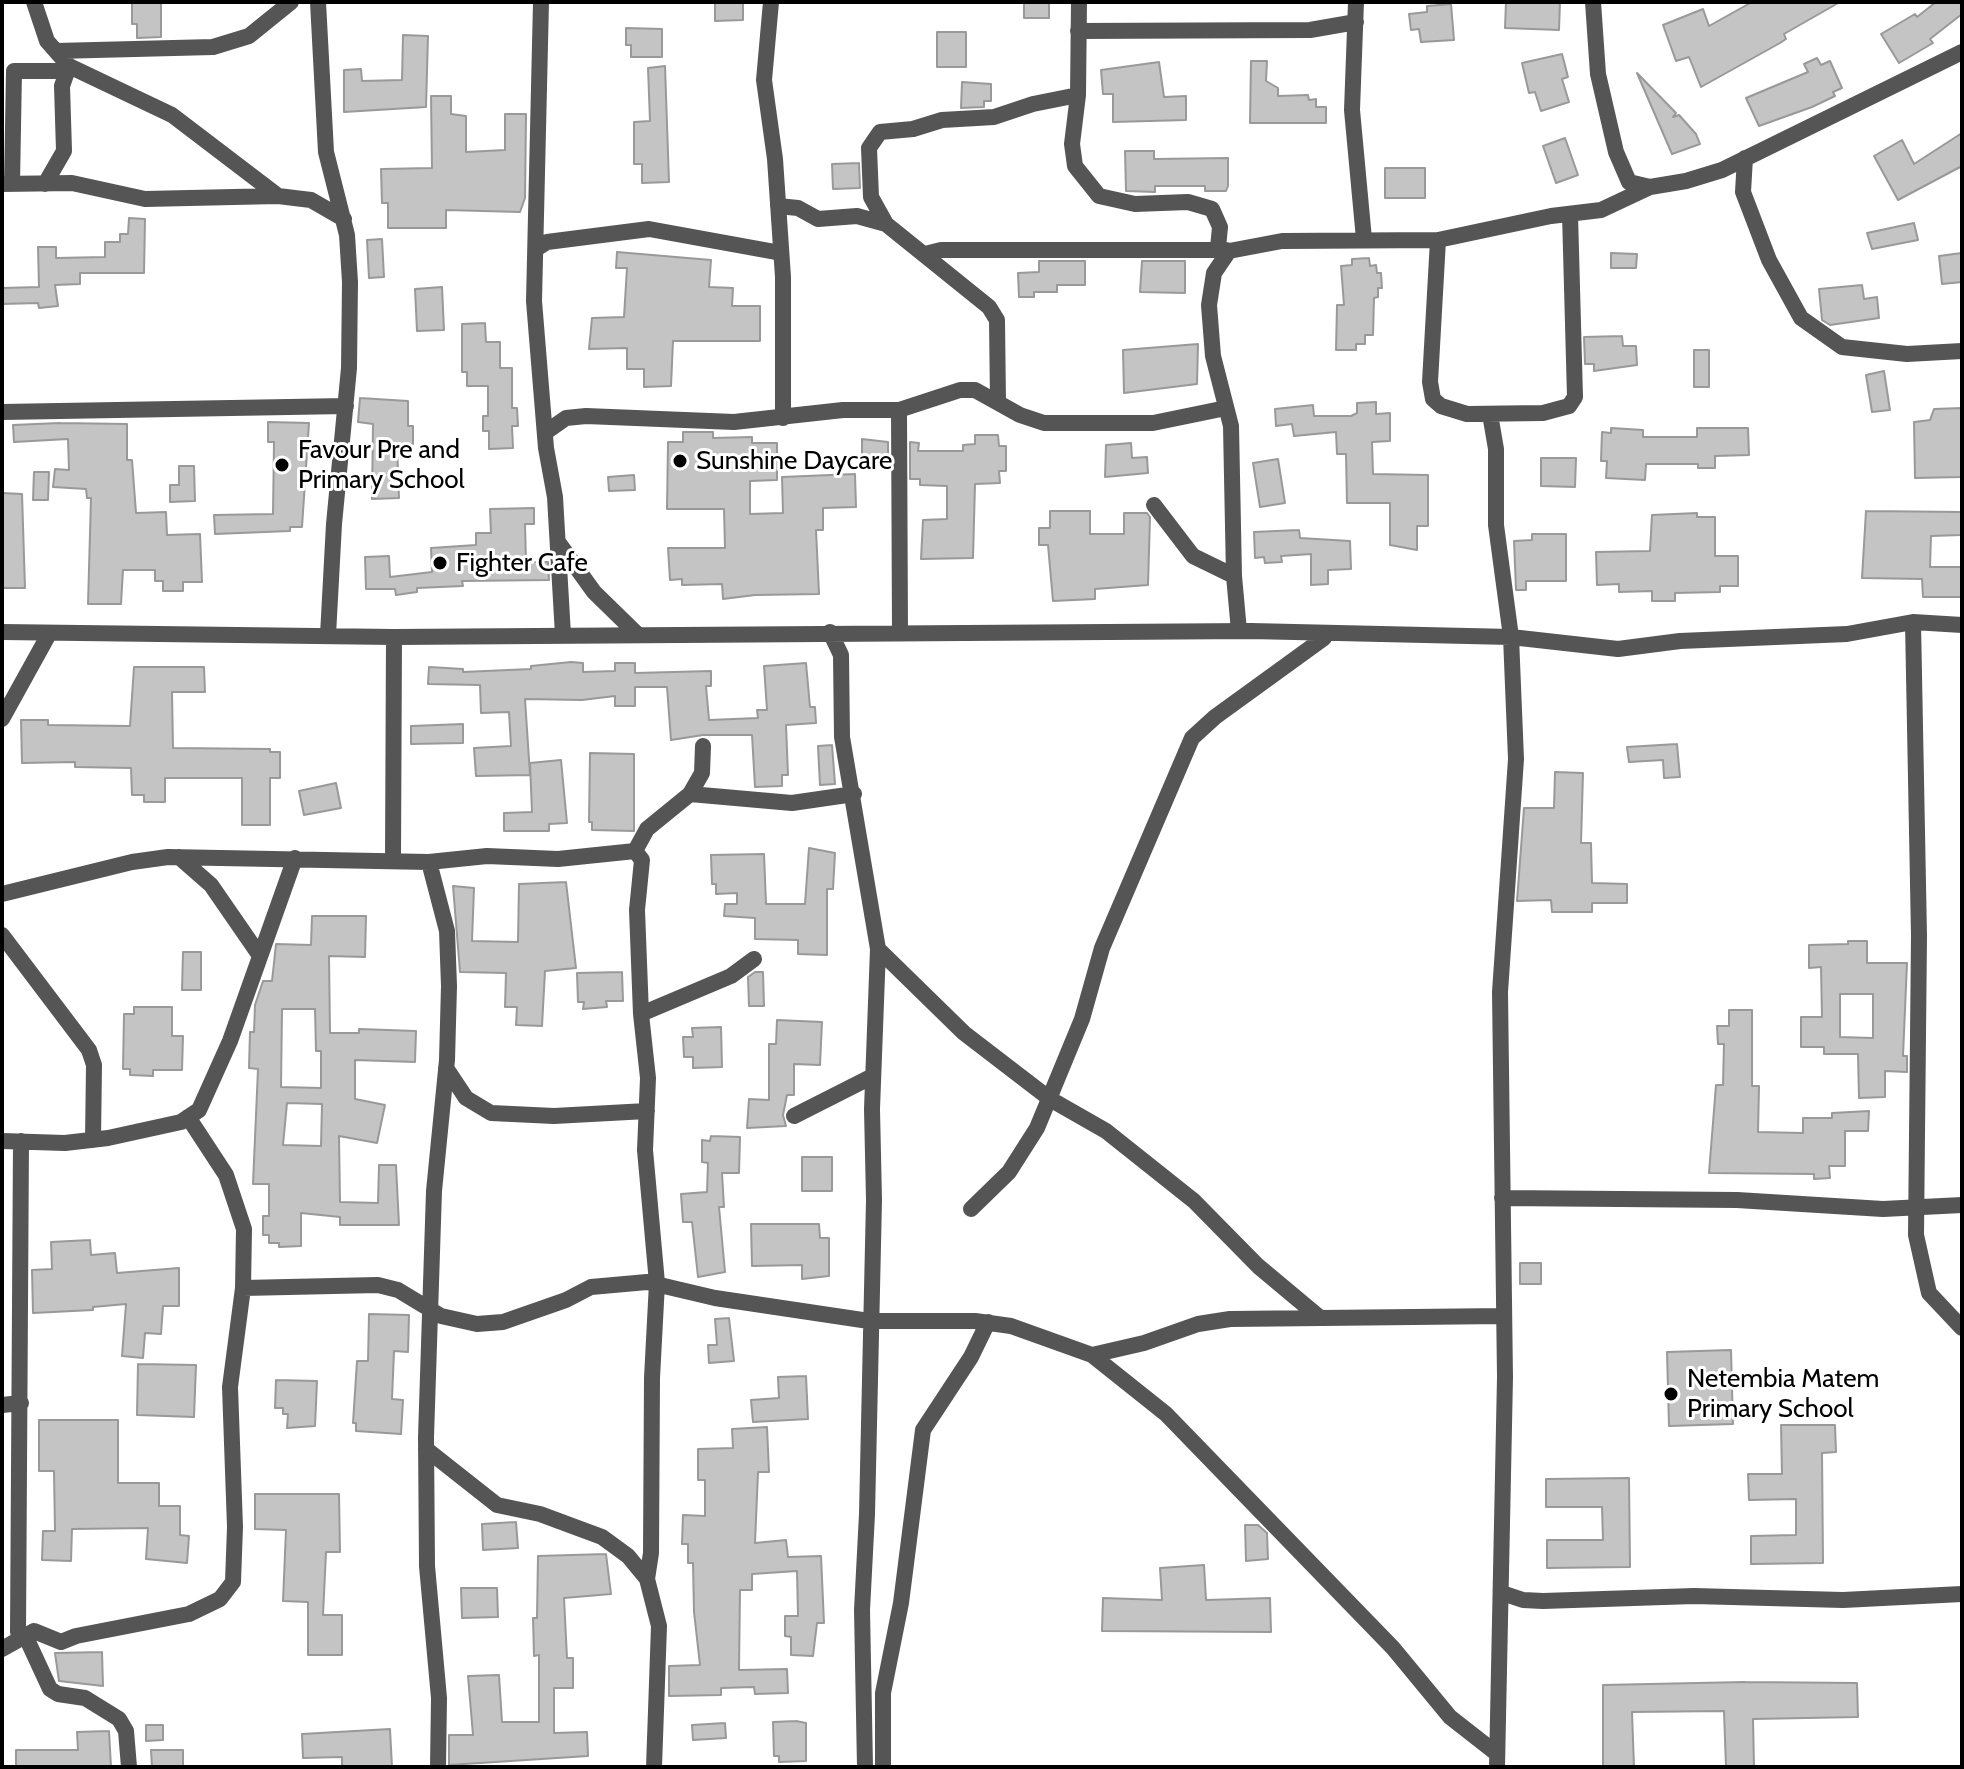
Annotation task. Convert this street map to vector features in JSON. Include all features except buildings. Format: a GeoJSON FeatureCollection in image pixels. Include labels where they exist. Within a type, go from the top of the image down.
{"type":"FeatureCollection","features":[{"type":"Feature","properties":{"kind":"street"},"geometry":{"type":"LineString","coordinates":[[34,2],[47,41],[68,68]]}},
{"type":"Feature","properties":{"kind":"street"},"geometry":{"type":"LineString","coordinates":[[56,51],[109,53],[213,47],[249,36],[291,2]]}},
{"type":"Feature","properties":{"kind":"street"},"geometry":{"type":"LineString","coordinates":[[318,2],[326,152],[344,219],[350,282],[346,406],[334,524],[328,635]]}},
{"type":"Feature","properties":{"kind":"street"},"geometry":{"type":"LineString","coordinates":[[541,2],[534,301],[558,542],[563,635]]}},
{"type":"Feature","properties":{"kind":"street"},"geometry":{"type":"LineString","coordinates":[[771,2],[764,80],[785,306],[783,418]]}},
{"type":"Feature","properties":{"kind":"street"},"geometry":{"type":"LineString","coordinates":[[1079,2],[1078,95],[1072,144],[1075,166],[1099,196],[1119,202],[1188,202],[1212,209],[1220,227],[1223,249],[1214,273],[1209,305],[1213,356],[1231,426],[1234,576],[1239,631]]}},
{"type":"Feature","properties":{"kind":"street"},"geometry":{"type":"LineString","coordinates":[[1356,2],[1352,110],[1364,239]]}},
{"type":"Feature","properties":{"kind":"street"},"geometry":{"type":"LineString","coordinates":[[1595,2],[1598,74],[1616,152],[1629,182],[1650,187]]}},
{"type":"Feature","properties":{"kind":"street"},"geometry":{"type":"LineString","coordinates":[[1078,31],[1135,28],[1310,30],[1356,22]]}},
{"type":"Feature","properties":{"kind":"street"},"geometry":{"type":"LineString","coordinates":[[925,254],[941,250],[1223,249],[1282,241],[1438,240],[1601,210],[1650,187],[1686,181],[1745,158],[1962,52]]}},
{"type":"Feature","properties":{"kind":"street"},"geometry":{"type":"LineString","coordinates":[[45,184],[64,151],[61,94],[68,68]]}},
{"type":"Feature","properties":{"kind":"street"},"geometry":{"type":"LineString","coordinates":[[278,196],[172,115],[68,68],[14,71],[7,184],[72,183],[145,199],[278,196],[311,200],[344,219]]}},
{"type":"Feature","properties":{"kind":"street"},"geometry":{"type":"LineString","coordinates":[[886,224],[871,197],[869,148],[874,136],[942,120],[994,117],[1033,104],[1078,95]]}},
{"type":"Feature","properties":{"kind":"street"},"geometry":{"type":"LineString","coordinates":[[1745,158],[1743,192],[1769,260],[1801,318],[1842,347],[1907,354],[1962,351]]}},
{"type":"Feature","properties":{"kind":"street"},"geometry":{"type":"LineString","coordinates":[[778,206],[798,208],[818,219],[857,216],[886,224],[989,307],[997,320],[998,402]]}},
{"type":"Feature","properties":{"kind":"street"},"geometry":{"type":"LineString","coordinates":[[1438,240],[1430,382],[1433,399],[1452,410],[1490,414],[1543,413],[1569,406],[1575,397],[1570,214]]}},
{"type":"Feature","properties":{"kind":"street"},"geometry":{"type":"LineString","coordinates":[[536,249],[547,242],[649,229],[781,253]]}},
{"type":"Feature","properties":{"kind":"street"},"geometry":{"type":"LineString","coordinates":[[546,432],[566,418],[586,416],[734,422],[843,410],[899,410],[960,390],[975,390],[1044,423],[1153,423],[1226,408]]}},
{"type":"Feature","properties":{"kind":"street"},"geometry":{"type":"LineString","coordinates":[[2,412],[346,406]]}},
{"type":"Feature","properties":{"kind":"street"},"geometry":{"type":"LineString","coordinates":[[899,410],[900,632]]}},
{"type":"Feature","properties":{"kind":"street"},"geometry":{"type":"LineString","coordinates":[[1490,414],[1496,449],[1496,525],[1511,637],[1516,759],[1500,992],[1504,1316],[1497,1760]]}},
{"type":"Feature","properties":{"kind":"street"},"geometry":{"type":"LineString","coordinates":[[1154,505],[1193,556],[1234,576]]}},
{"type":"Feature","properties":{"kind":"street"},"geometry":{"type":"LineString","coordinates":[[558,542],[594,592],[636,633]]}},
{"type":"Feature","properties":{"kind":"street"},"geometry":{"type":"LineString","coordinates":[[1913,622],[1919,936],[1916,1235],[1929,1293],[1962,1328]]}},
{"type":"Feature","properties":{"kind":"street"},"geometry":{"type":"LineString","coordinates":[[2,632],[394,637],[1239,631],[1511,637],[1618,649],[1680,641],[1847,634],[1913,622],[1962,625]]}},
{"type":"Feature","properties":{"kind":"street"},"geometry":{"type":"LineString","coordinates":[[830,632],[841,655],[841,720],[878,949],[873,1076],[874,1200],[867,1514],[862,1610],[865,1767]]}},
{"type":"Feature","properties":{"kind":"street"},"geometry":{"type":"LineString","coordinates":[[2,719],[49,634]]}},
{"type":"Feature","properties":{"kind":"street"},"geometry":{"type":"LineString","coordinates":[[393,859],[394,637]]}},
{"type":"Feature","properties":{"kind":"street"},"geometry":{"type":"LineString","coordinates":[[971,1209],[1009,1172],[1050,1099],[1082,1019],[1102,948],[1192,738],[1215,717],[1324,638]]}},
{"type":"Feature","properties":{"kind":"street"},"geometry":{"type":"LineString","coordinates":[[635,851],[647,829],[690,794],[702,773],[703,746]]}},
{"type":"Feature","properties":{"kind":"street"},"geometry":{"type":"LineString","coordinates":[[690,794],[807,803],[854,794]]}},
{"type":"Feature","properties":{"kind":"street"},"geometry":{"type":"LineString","coordinates":[[2,894],[132,862],[179,857],[429,862],[487,856],[558,859],[635,851]]}},
{"type":"Feature","properties":{"kind":"street"},"geometry":{"type":"LineString","coordinates":[[635,851],[642,860],[637,910],[641,1014],[648,1078],[645,1150],[657,1283],[652,1378],[651,1553],[647,1579],[659,1626],[654,1767]]}},
{"type":"Feature","properties":{"kind":"street"},"geometry":{"type":"LineString","coordinates":[[179,857],[211,885],[260,956]]}},
{"type":"Feature","properties":{"kind":"street"},"geometry":{"type":"LineString","coordinates":[[2,1141],[65,1143],[93,1140],[149,1131],[199,1110],[216,1078],[295,858]]}},
{"type":"Feature","properties":{"kind":"street"},"geometry":{"type":"LineString","coordinates":[[429,862],[447,931],[446,1068],[434,1191],[426,1449],[427,1566],[439,1698],[438,1767]]}},
{"type":"Feature","properties":{"kind":"street"},"geometry":{"type":"LineString","coordinates":[[2,935],[89,1050],[94,1065],[93,1140]]}},
{"type":"Feature","properties":{"kind":"street"},"geometry":{"type":"LineString","coordinates":[[878,949],[964,1033],[1050,1099],[1106,1131],[1194,1201],[1258,1266],[1319,1317]]}},
{"type":"Feature","properties":{"kind":"street"},"geometry":{"type":"LineString","coordinates":[[641,1014],[731,976],[754,959]]}},
{"type":"Feature","properties":{"kind":"street"},"geometry":{"type":"LineString","coordinates":[[446,1068],[466,1098],[491,1113],[554,1116],[647,1111]]}},
{"type":"Feature","properties":{"kind":"street"},"geometry":{"type":"LineString","coordinates":[[794,1116],[873,1076]]}},
{"type":"Feature","properties":{"kind":"street"},"geometry":{"type":"LineString","coordinates":[[20,1631],[61,1642],[76,1636],[189,1614],[220,1599],[230,1588],[235,1527],[230,1387],[243,1288],[244,1229],[226,1175],[188,1117]]}},
{"type":"Feature","properties":{"kind":"street"},"geometry":{"type":"LineString","coordinates":[[21,1141],[20,1631],[50,1689],[58,1694],[85,1698],[119,1719],[126,1731],[129,1767]]}},
{"type":"Feature","properties":{"kind":"street"},"geometry":{"type":"LineString","coordinates":[[1502,1198],[1737,1200],[1916,1208],[1962,1205]]}},
{"type":"Feature","properties":{"kind":"street"},"geometry":{"type":"LineString","coordinates":[[243,1288],[378,1285],[398,1290],[429,1309],[456,1320],[477,1324],[503,1322],[566,1300],[591,1287],[657,1283],[715,1298],[869,1321],[988,1322],[1011,1326],[1092,1355],[1166,1414],[1393,1648],[1450,1717],[1497,1760]]}},
{"type":"Feature","properties":{"kind":"street"},"geometry":{"type":"LineString","coordinates":[[1092,1355],[1144,1343],[1198,1324],[1319,1317],[1504,1316]]}},
{"type":"Feature","properties":{"kind":"street"},"geometry":{"type":"LineString","coordinates":[[883,1767],[883,1693],[905,1574],[923,1430],[971,1357],[988,1322]]}},
{"type":"Feature","properties":{"kind":"street"},"geometry":{"type":"LineString","coordinates":[[2,1405],[21,1403]]}},
{"type":"Feature","properties":{"kind":"street"},"geometry":{"type":"LineString","coordinates":[[426,1449],[497,1505],[540,1514],[602,1537],[628,1556],[647,1579]]}},
{"type":"Feature","properties":{"kind":"street"},"geometry":{"type":"LineString","coordinates":[[1502,1593],[1523,1600],[1543,1601],[1666,1596],[1843,1600],[1962,1594]]}},
{"type":"Feature","properties":{"kind":"street"},"geometry":{"type":"LineString","coordinates":[[2,1649],[20,1631]]}},
{"type":"Feature","properties":{"kind":"place","name":"Sunshine Daycare"},"geometry":{"type":"Point","coordinates":[680,461]}},
{"type":"Feature","properties":{"kind":"place","name":"Favour Pre and Primary School"},"geometry":{"type":"Point","coordinates":[282,465]}},
{"type":"Feature","properties":{"kind":"place","name":"Fighter Cafe"},"geometry":{"type":"Point","coordinates":[440,563]}},
{"type":"Feature","properties":{"kind":"place","name":"Netembia Matem Primary School"},"geometry":{"type":"Point","coordinates":[1671,1394]}}]}
